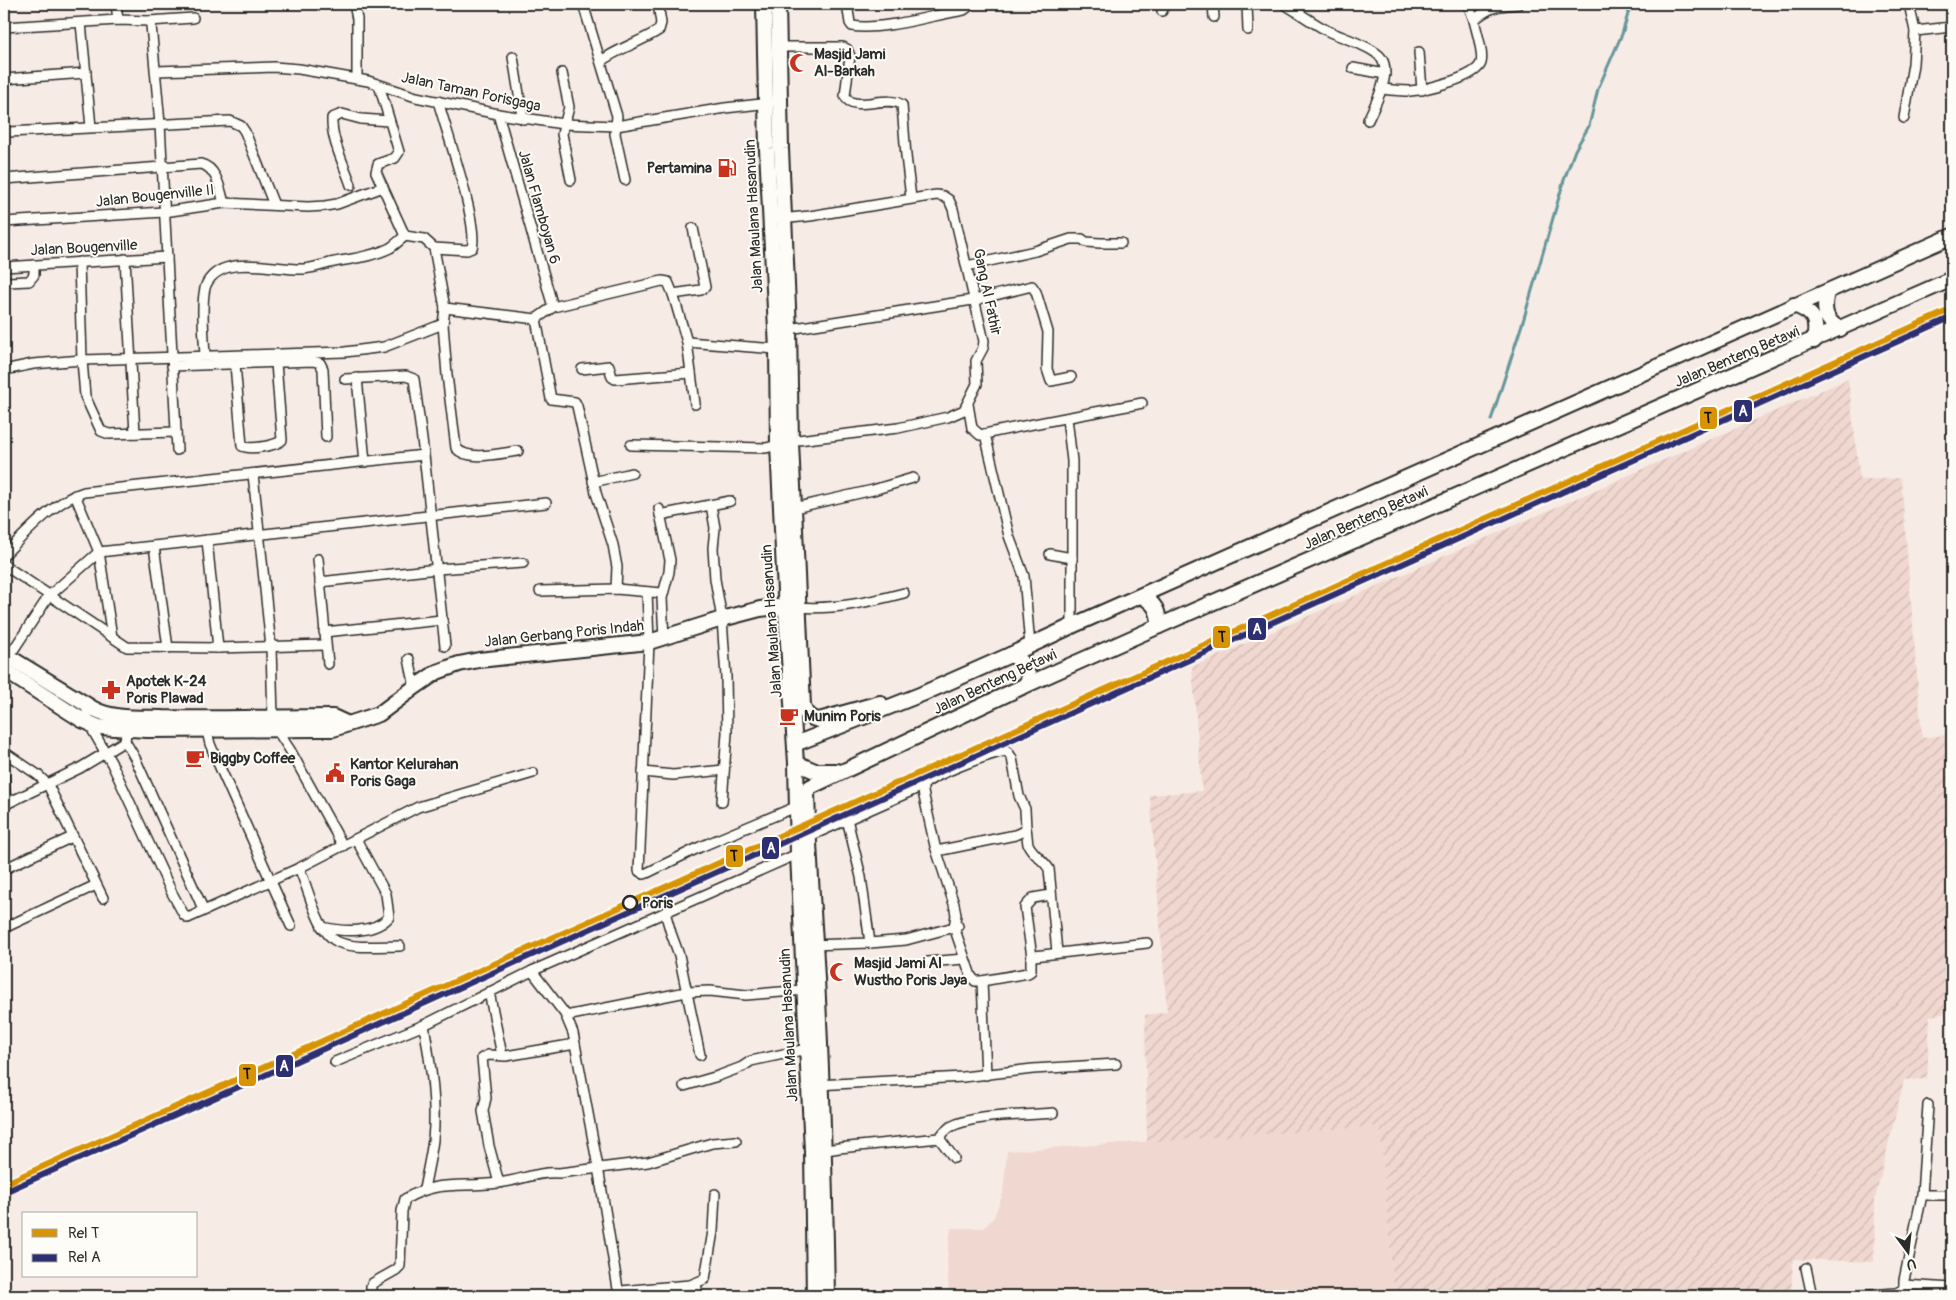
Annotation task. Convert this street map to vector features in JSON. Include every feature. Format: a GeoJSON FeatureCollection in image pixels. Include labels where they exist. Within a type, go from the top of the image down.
{"type":"FeatureCollection","features":[{"type":"Feature","properties":{"kind":"street"},"geometry":{"type":"LineString","coordinates":[[116,4],[118,20]]}},
{"type":"Feature","properties":{"kind":"street"},"geometry":{"type":"LineString","coordinates":[[354,4],[357,18],[357,79]]}},
{"type":"Feature","properties":{"kind":"street"},"geometry":{"type":"LineString","coordinates":[[583,4],[602,61],[617,116],[615,134],[625,180]]}},
{"type":"Feature","properties":{"kind":"street"},"geometry":{"type":"LineString","coordinates":[[602,61],[614,52],[659,30],[661,26],[658,4]]}},
{"type":"Feature","properties":{"kind":"street","name":"Jalan Maulana Hasanudin"},"geometry":{"type":"LineString","coordinates":[[764,4],[773,103],[790,218],[788,299],[794,328],[792,607],[803,706],[808,716],[819,720],[873,704],[922,694]]}},
{"type":"Feature","properties":{"kind":"street","name":"Jalan Maulana Hasanudin"},"geometry":{"type":"LineString","coordinates":[[778,4],[779,48],[773,103],[770,220],[777,348],[794,442],[792,607],[795,744],[802,804],[808,945],[819,1085],[814,1296]]}},
{"type":"Feature","properties":{"kind":"street"},"geometry":{"type":"LineString","coordinates":[[847,4],[852,26],[862,26],[905,21],[964,10],[968,7],[968,4]]}},
{"type":"Feature","properties":{"kind":"street"},"geometry":{"type":"LineString","coordinates":[[1213,4],[1214,17]]}},
{"type":"Feature","properties":{"kind":"street"},"geometry":{"type":"LineString","coordinates":[[1247,4],[1248,30]]}},
{"type":"Feature","properties":{"kind":"street"},"geometry":{"type":"LineString","coordinates":[[1287,4],[1320,27],[1378,53],[1383,63],[1385,74],[1382,89],[1368,120]]}},
{"type":"Feature","properties":{"kind":"street"},"geometry":{"type":"LineString","coordinates":[[1382,89],[1422,90],[1442,85],[1472,72],[1478,67],[1481,63],[1481,53],[1474,20],[1468,4]]}},
{"type":"Feature","properties":{"kind":"street"},"geometry":{"type":"LineString","coordinates":[[1474,20],[1486,10],[1499,6],[1519,4]]}},
{"type":"Feature","properties":{"kind":"street"},"geometry":{"type":"LineString","coordinates":[[1904,118],[1913,64],[1914,31],[1909,4]]}},
{"type":"Feature","properties":{"kind":"street"},"geometry":{"type":"LineString","coordinates":[[4,27],[118,20],[148,21],[193,18]]}},
{"type":"Feature","properties":{"kind":"street"},"geometry":{"type":"LineString","coordinates":[[148,21],[151,25],[160,124],[177,450]]}},
{"type":"Feature","properties":{"kind":"street"},"geometry":{"type":"LineString","coordinates":[[81,23],[91,127]]}},
{"type":"Feature","properties":{"kind":"street"},"geometry":{"type":"LineString","coordinates":[[1914,31],[1952,28]]}},
{"type":"Feature","properties":{"kind":"street"},"geometry":{"type":"LineString","coordinates":[[779,48],[843,47],[849,50],[850,53],[846,100],[864,103],[888,101],[898,102],[902,105],[911,198]]}},
{"type":"Feature","properties":{"kind":"street"},"geometry":{"type":"LineString","coordinates":[[1419,52],[1422,90]]}},
{"type":"Feature","properties":{"kind":"street"},"geometry":{"type":"LineString","coordinates":[[513,57],[523,119]]}},
{"type":"Feature","properties":{"kind":"street","name":"Jalan Taman Porisgaga"},"geometry":{"type":"LineString","coordinates":[[156,71],[274,67],[317,71],[357,79],[416,97],[523,119],[563,124],[616,126],[725,108],[773,103]]}},
{"type":"Feature","properties":{"kind":"street"},"geometry":{"type":"LineString","coordinates":[[1353,68],[1385,74]]}},
{"type":"Feature","properties":{"kind":"street"},"geometry":{"type":"LineString","coordinates":[[4,79],[86,73]]}},
{"type":"Feature","properties":{"kind":"street"},"geometry":{"type":"LineString","coordinates":[[562,73],[569,107],[563,124],[562,134],[571,180]]}},
{"type":"Feature","properties":{"kind":"street"},"geometry":{"type":"LineString","coordinates":[[379,85],[399,152],[395,158],[376,167],[376,172],[405,236]]}},
{"type":"Feature","properties":{"kind":"street"},"geometry":{"type":"LineString","coordinates":[[434,248],[467,250],[472,248],[474,242],[471,218],[438,101]]}},
{"type":"Feature","properties":{"kind":"street"},"geometry":{"type":"LineString","coordinates":[[351,185],[338,149],[332,126],[332,118],[342,114],[361,119],[389,121]]}},
{"type":"Feature","properties":{"kind":"street","name":"Jalan Flamboyan 6"},"geometry":{"type":"LineString","coordinates":[[498,114],[553,307]]}},
{"type":"Feature","properties":{"kind":"street"},"geometry":{"type":"LineString","coordinates":[[4,130],[8,132],[230,121],[241,126],[246,132],[274,205]]}},
{"type":"Feature","properties":{"kind":"street"},"geometry":{"type":"LineString","coordinates":[[4,179],[201,164],[210,168],[214,174],[224,203]]}},
{"type":"Feature","properties":{"kind":"street","name":"Jalan Bougenville II"},"geometry":{"type":"LineString","coordinates":[[4,222],[164,212],[224,203],[308,207],[337,204],[383,187]]}},
{"type":"Feature","properties":{"kind":"street","name":"Gang Al Fathir"},"geometry":{"type":"LineString","coordinates":[[770,220],[810,216],[911,198],[943,196],[949,200],[967,266],[984,345],[976,360],[977,384],[968,404]]}},
{"type":"Feature","properties":{"kind":"street"},"geometry":{"type":"LineString","coordinates":[[673,294],[701,290],[705,287],[705,280],[692,228]]}},
{"type":"Feature","properties":{"kind":"street"},"geometry":{"type":"LineString","coordinates":[[405,236],[424,239],[434,248],[445,308],[443,324],[447,375],[456,448],[460,453],[470,456],[518,451]]}},
{"type":"Feature","properties":{"kind":"street"},"geometry":{"type":"LineString","coordinates":[[205,355],[203,294],[206,284],[212,276],[220,271],[244,265],[268,265],[303,269],[383,251],[398,243],[405,236]]}},
{"type":"Feature","properties":{"kind":"street","name":"Jalan Benteng Betawi"},"geometry":{"type":"LineString","coordinates":[[795,744],[922,694],[1072,626],[1826,296],[1952,236]]}},
{"type":"Feature","properties":{"kind":"street"},"geometry":{"type":"LineString","coordinates":[[967,266],[1035,252],[1071,239],[1082,239],[1086,242],[1121,243]]}},
{"type":"Feature","properties":{"kind":"street","name":"Jalan Bougenville"},"geometry":{"type":"LineString","coordinates":[[4,267],[167,257]]}},
{"type":"Feature","properties":{"kind":"street"},"geometry":{"type":"LineString","coordinates":[[125,259],[134,433]]}},
{"type":"Feature","properties":{"kind":"street"},"geometry":{"type":"LineString","coordinates":[[80,262],[82,360],[85,396],[101,431],[109,434],[176,432]]}},
{"type":"Feature","properties":{"kind":"street"},"geometry":{"type":"LineString","coordinates":[[4,279],[8,282],[29,281],[34,275],[34,265]]}},
{"type":"Feature","properties":{"kind":"street","name":"Jalan Benteng Betawi"},"geometry":{"type":"LineString","coordinates":[[802,804],[810,787],[842,770],[1024,686],[1815,336],[1952,279]]}},
{"type":"Feature","properties":{"kind":"street"},"geometry":{"type":"LineString","coordinates":[[445,308],[536,319],[553,307],[665,281],[670,285],[686,342],[695,404]]}},
{"type":"Feature","properties":{"kind":"street"},"geometry":{"type":"LineString","coordinates":[[794,328],[973,299],[1033,286],[1048,332],[1047,369],[1051,381],[1071,377]]}},
{"type":"Feature","properties":{"kind":"street"},"geometry":{"type":"LineString","coordinates":[[1826,296],[1826,315],[1836,327]]}},
{"type":"Feature","properties":{"kind":"street"},"geometry":{"type":"LineString","coordinates":[[774,300],[788,299]]}},
{"type":"Feature","properties":{"kind":"street"},"geometry":{"type":"LineString","coordinates":[[1799,307],[1812,316],[1816,325],[1815,336]]}},
{"type":"Feature","properties":{"kind":"street"},"geometry":{"type":"LineString","coordinates":[[536,319],[550,395],[554,401],[576,403],[598,504],[614,545],[617,567],[616,589]]}},
{"type":"Feature","properties":{"kind":"street"},"geometry":{"type":"LineString","coordinates":[[4,370],[33,364],[82,360],[326,353],[361,350],[384,347],[443,324]]}},
{"type":"Feature","properties":{"kind":"street"},"geometry":{"type":"LineString","coordinates":[[686,342],[777,348]]}},
{"type":"Feature","properties":{"kind":"street"},"geometry":{"type":"LineString","coordinates":[[172,366],[313,361],[322,365],[326,436]]}},
{"type":"Feature","properties":{"kind":"street"},"geometry":{"type":"LineString","coordinates":[[235,364],[242,446],[248,448],[277,444],[282,440],[276,363]]}},
{"type":"Feature","properties":{"kind":"street"},"geometry":{"type":"LineString","coordinates":[[582,368],[609,366],[612,377],[615,379],[691,373]]}},
{"type":"Feature","properties":{"kind":"street"},"geometry":{"type":"LineString","coordinates":[[346,379],[406,376],[414,379],[445,646]]}},
{"type":"Feature","properties":{"kind":"street"},"geometry":{"type":"LineString","coordinates":[[357,378],[365,462]]}},
{"type":"Feature","properties":{"kind":"street"},"geometry":{"type":"LineString","coordinates":[[968,404],[972,428],[978,434],[1142,404]]}},
{"type":"Feature","properties":{"kind":"street"},"geometry":{"type":"LineString","coordinates":[[631,445],[766,448],[794,442],[898,428],[948,417],[964,410],[968,404]]}},
{"type":"Feature","properties":{"kind":"street"},"geometry":{"type":"LineString","coordinates":[[1067,418],[1072,461],[1072,626]]}},
{"type":"Feature","properties":{"kind":"street"},"geometry":{"type":"LineString","coordinates":[[985,434],[1009,536],[1024,576],[1030,646]]}},
{"type":"Feature","properties":{"kind":"street"},"geometry":{"type":"LineString","coordinates":[[4,555],[31,528],[65,500],[75,495],[424,455]]}},
{"type":"Feature","properties":{"kind":"street"},"geometry":{"type":"LineString","coordinates":[[593,482],[632,473]]}},
{"type":"Feature","properties":{"kind":"street"},"geometry":{"type":"LineString","coordinates":[[253,474],[271,647],[275,724],[343,846]]}},
{"type":"Feature","properties":{"kind":"street"},"geometry":{"type":"LineString","coordinates":[[794,508],[873,490],[913,478]]}},
{"type":"Feature","properties":{"kind":"street"},"geometry":{"type":"LineString","coordinates":[[75,495],[99,552],[112,637]]}},
{"type":"Feature","properties":{"kind":"street"},"geometry":{"type":"LineString","coordinates":[[664,639],[662,593],[670,560],[660,512],[730,501]]}},
{"type":"Feature","properties":{"kind":"street"},"geometry":{"type":"LineString","coordinates":[[5,661],[49,596],[99,552],[546,503]]}},
{"type":"Feature","properties":{"kind":"street"},"geometry":{"type":"LineString","coordinates":[[711,505],[715,528],[713,548],[714,579],[722,619],[726,677],[727,733],[722,802]]}},
{"type":"Feature","properties":{"kind":"street"},"geometry":{"type":"LineString","coordinates":[[207,540],[218,648]]}},
{"type":"Feature","properties":{"kind":"street"},"geometry":{"type":"LineString","coordinates":[[154,546],[168,648]]}},
{"type":"Feature","properties":{"kind":"street"},"geometry":{"type":"LineString","coordinates":[[1050,554],[1072,558]]}},
{"type":"Feature","properties":{"kind":"street"},"geometry":{"type":"LineString","coordinates":[[318,559],[328,664]]}},
{"type":"Feature","properties":{"kind":"street"},"geometry":{"type":"LineString","coordinates":[[320,582],[437,569],[523,563]]}},
{"type":"Feature","properties":{"kind":"street"},"geometry":{"type":"LineString","coordinates":[[4,565],[128,647],[218,648],[325,645]]}},
{"type":"Feature","properties":{"kind":"street"},"geometry":{"type":"LineString","coordinates":[[540,592],[616,589],[662,593]]}},
{"type":"Feature","properties":{"kind":"street"},"geometry":{"type":"LineString","coordinates":[[647,592],[649,642],[642,840],[639,869],[644,874],[725,836],[802,804]]}},
{"type":"Feature","properties":{"kind":"street"},"geometry":{"type":"LineString","coordinates":[[792,607],[829,608],[870,602],[904,593]]}},
{"type":"Feature","properties":{"kind":"street"},"geometry":{"type":"LineString","coordinates":[[1141,596],[1156,607],[1160,626]]}},
{"type":"Feature","properties":{"kind":"street","name":"Jalan Gerbang Poris Indah"},"geometry":{"type":"LineString","coordinates":[[5,661],[88,724],[99,727],[127,729],[206,724],[275,724],[333,728],[380,714],[415,687],[448,667],[479,660],[649,642],[664,639],[722,619],[760,610],[792,607]]}},
{"type":"Feature","properties":{"kind":"street"},"geometry":{"type":"LineString","coordinates":[[324,632],[442,620]]}},
{"type":"Feature","properties":{"kind":"street"},"geometry":{"type":"LineString","coordinates":[[1010,655],[1019,658],[1024,664],[1029,680],[1024,686]]}},
{"type":"Feature","properties":{"kind":"street"},"geometry":{"type":"LineString","coordinates":[[409,659],[415,687]]}},
{"type":"Feature","properties":{"kind":"street","name":"Jalan Gerbang Poris Indah"},"geometry":{"type":"LineString","coordinates":[[5,661],[104,714],[127,729]]}},
{"type":"Feature","properties":{"kind":"street"},"geometry":{"type":"LineString","coordinates":[[86,705],[88,724],[106,753],[172,893],[184,915],[188,918],[272,882],[418,807],[533,773]]}},
{"type":"Feature","properties":{"kind":"street"},"geometry":{"type":"LineString","coordinates":[[206,724],[218,763],[291,926]]}},
{"type":"Feature","properties":{"kind":"street"},"geometry":{"type":"LineString","coordinates":[[4,777],[5,805],[48,785],[106,753],[127,729]]}},
{"type":"Feature","properties":{"kind":"street"},"geometry":{"type":"LineString","coordinates":[[127,729],[135,758],[197,893],[202,908],[201,912]]}},
{"type":"Feature","properties":{"kind":"street"},"geometry":{"type":"LineString","coordinates":[[335,1062],[424,1025],[532,971],[666,912],[805,847],[847,819],[923,786],[928,780],[1007,751],[1012,758],[1018,796],[1025,809],[1028,844],[1049,869],[1057,952]]}},
{"type":"Feature","properties":{"kind":"street"},"geometry":{"type":"LineString","coordinates":[[4,752],[38,775],[48,785],[103,898]]}},
{"type":"Feature","properties":{"kind":"street"},"geometry":{"type":"LineString","coordinates":[[796,763],[815,771],[842,770]]}},
{"type":"Feature","properties":{"kind":"street"},"geometry":{"type":"LineString","coordinates":[[644,772],[673,775],[724,770]]}},
{"type":"Feature","properties":{"kind":"street"},"geometry":{"type":"LineString","coordinates":[[923,786],[937,851],[954,904],[964,959],[971,976],[975,980],[982,981],[1031,971],[1032,957],[1025,907],[1033,898],[1051,895]]}},
{"type":"Feature","properties":{"kind":"street","name":"Jalan Maulana Hasanudin"},"geometry":{"type":"LineString","coordinates":[[802,804],[805,847]]}},
{"type":"Feature","properties":{"kind":"street"},"geometry":{"type":"LineString","coordinates":[[847,819],[860,877],[870,943]]}},
{"type":"Feature","properties":{"kind":"street"},"geometry":{"type":"LineString","coordinates":[[937,851],[1016,835],[1026,828]]}},
{"type":"Feature","properties":{"kind":"street"},"geometry":{"type":"LineString","coordinates":[[4,869],[72,837]]}},
{"type":"Feature","properties":{"kind":"street"},"geometry":{"type":"LineString","coordinates":[[322,927],[341,932],[368,929],[384,923],[389,917],[386,894],[356,840]]}},
{"type":"Feature","properties":{"kind":"street"},"geometry":{"type":"LineString","coordinates":[[299,868],[322,927],[337,942],[400,946]]}},
{"type":"Feature","properties":{"kind":"street"},"geometry":{"type":"LineString","coordinates":[[4,928],[96,885]]}},
{"type":"Feature","properties":{"kind":"street"},"geometry":{"type":"LineString","coordinates":[[666,912],[679,956],[700,1055]]}},
{"type":"Feature","properties":{"kind":"street"},"geometry":{"type":"LineString","coordinates":[[808,945],[906,940],[957,926]]}},
{"type":"Feature","properties":{"kind":"street"},"geometry":{"type":"LineString","coordinates":[[1032,957],[1057,952],[1147,943]]}},
{"type":"Feature","properties":{"kind":"street","name":"Jalan Maulana Hasanudin"},"geometry":{"type":"LineString","coordinates":[[808,945],[804,990],[806,1049],[819,1085]]}},
{"type":"Feature","properties":{"kind":"street"},"geometry":{"type":"LineString","coordinates":[[928,962],[964,959]]}},
{"type":"Feature","properties":{"kind":"street"},"geometry":{"type":"LineString","coordinates":[[532,971],[566,1016],[573,1033],[618,1289],[621,1291],[655,1292],[696,1283],[705,1279],[707,1275],[715,1194]]}},
{"type":"Feature","properties":{"kind":"street"},"geometry":{"type":"LineString","coordinates":[[982,981],[986,1075]]}},
{"type":"Feature","properties":{"kind":"street"},"geometry":{"type":"LineString","coordinates":[[566,1016],[686,992],[710,991],[746,995],[804,990]]}},
{"type":"Feature","properties":{"kind":"street"},"geometry":{"type":"LineString","coordinates":[[489,992],[502,1055]]}},
{"type":"Feature","properties":{"kind":"street"},"geometry":{"type":"LineString","coordinates":[[424,1025],[432,1075],[434,1117],[433,1140],[424,1189]]}},
{"type":"Feature","properties":{"kind":"street"},"geometry":{"type":"LineString","coordinates":[[499,1183],[489,1146],[483,1112],[486,1098],[482,1058],[488,1055],[531,1053],[575,1044]]}},
{"type":"Feature","properties":{"kind":"street"},"geometry":{"type":"LineString","coordinates":[[684,1086],[718,1076],[742,1067],[751,1061],[806,1049]]}},
{"type":"Feature","properties":{"kind":"street"},"geometry":{"type":"LineString","coordinates":[[819,1085],[986,1075],[1033,1069],[1116,1064]]}},
{"type":"Feature","properties":{"kind":"street"},"geometry":{"type":"LineString","coordinates":[[1856,1296],[1900,1292],[1904,1289],[1922,1195],[1928,1105]]}},
{"type":"Feature","properties":{"kind":"street"},"geometry":{"type":"LineString","coordinates":[[818,1151],[939,1138],[949,1128],[961,1123],[990,1118],[1053,1113]]}},
{"type":"Feature","properties":{"kind":"street"},"geometry":{"type":"LineString","coordinates":[[939,1138],[954,1158]]}},
{"type":"Feature","properties":{"kind":"street"},"geometry":{"type":"LineString","coordinates":[[371,1296],[371,1286],[373,1283],[400,1266],[402,1211],[405,1199],[424,1189],[448,1184],[477,1185],[499,1183],[548,1172],[559,1173],[648,1162],[712,1143],[736,1141]]}},
{"type":"Feature","properties":{"kind":"street","name":"Jalan Maulana Hasanudin"},"geometry":{"type":"LineString","coordinates":[[818,1151],[827,1296]]}},
{"type":"Feature","properties":{"kind":"street"},"geometry":{"type":"LineString","coordinates":[[1922,1195],[1952,1195]]}},
{"type":"Feature","properties":{"kind":"street"},"geometry":{"type":"LineString","coordinates":[[1806,1268],[1812,1296]]}},
{"type":"Feature","properties":{"kind":"street"},"geometry":{"type":"LineString","coordinates":[[696,1283],[698,1296]]}},
{"type":"Feature","properties":{"kind":"street"},"geometry":{"type":"LineString","coordinates":[[1904,1285],[1952,1288]]}},
{"type":"Feature","properties":{"kind":"shaded area"},"geometry":{"type":"Polygon","coordinates":[[[1848,379],[1860,480],[1901,478],[1922,738],[1952,734],[1952,1012],[1930,1016],[1927,1079],[1904,1080],[1875,1199],[1874,1262],[1793,1259],[1791,1296],[1394,1296],[1380,1126],[1147,1142],[1145,1015],[1167,1012],[1150,795],[1202,791],[1192,667],[1848,379]]]}},
{"type":"Feature","properties":{"kind":"shaded area"},"geometry":{"type":"Polygon","coordinates":[[[1380,1126],[1394,1296],[949,1296],[947,1259],[951,1228],[984,1228],[994,1217],[1003,1194],[1007,1151],[1380,1126]]]}},
{"type":"Feature","properties":{"kind":"waterway"},"geometry":{"type":"LineString","coordinates":[[1491,420],[1524,318],[1564,180],[1575,150],[1589,126],[1598,89],[1622,34],[1631,4]]}},
{"type":"Feature","properties":{"kind":"rail line","name":"T"},"geometry":{"type":"LineString","coordinates":[[4,1184],[1952,309]]}},
{"type":"Feature","properties":{"kind":"rail line","name":"A"},"geometry":{"type":"LineString","coordinates":[[7,1191],[1952,317]]}},
{"type":"Feature","properties":{"kind":"place","name":"Masjid Jami Al-Barkah"},"geometry":{"type":"Point","coordinates":[799,63]}},
{"type":"Feature","properties":{"kind":"place","name":"Pertamina"},"geometry":{"type":"Point","coordinates":[727,168]}},
{"type":"Feature","properties":{"kind":"place","name":"Apotek K-24 Poris Plawad"},"geometry":{"type":"Point","coordinates":[111,690]}},
{"type":"Feature","properties":{"kind":"place","name":"Munim Poris"},"geometry":{"type":"Point","coordinates":[789,716]}},
{"type":"Feature","properties":{"kind":"place","name":"Biggby Coffee"},"geometry":{"type":"Point","coordinates":[195,758]}},
{"type":"Feature","properties":{"kind":"place","name":"Kantor Kelurahan Poris Gaga"},"geometry":{"type":"Point","coordinates":[335,773]}},
{"type":"Feature","properties":{"kind":"place","name":"Poris"},"geometry":{"type":"Point","coordinates":[630,903]}},
{"type":"Feature","properties":{"kind":"place","name":"Masjid Jami Al Wustho Poris Jaya"},"geometry":{"type":"Point","coordinates":[839,972]}}]}
